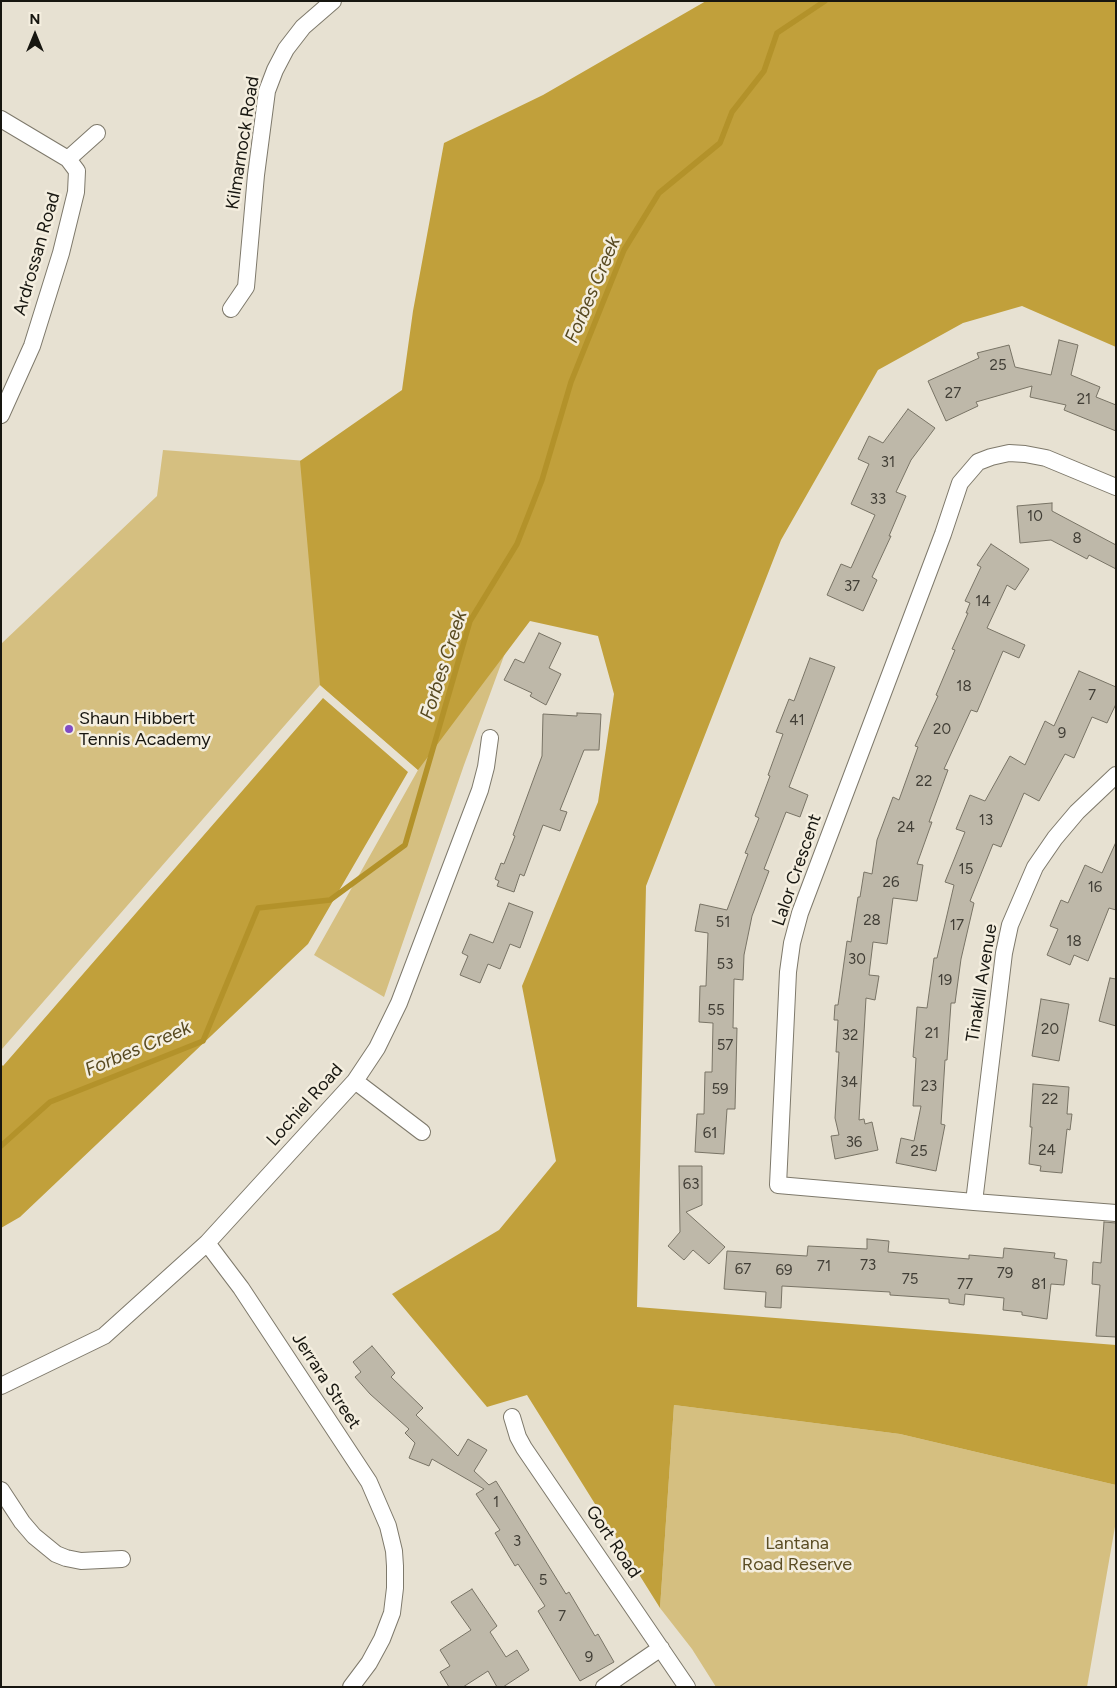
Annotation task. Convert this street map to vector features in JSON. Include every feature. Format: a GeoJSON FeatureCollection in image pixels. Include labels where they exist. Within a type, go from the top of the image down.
{"type":"FeatureCollection","features":[{"type":"Feature","properties":{"kind":"street","name":"Kilmarnock Road"},"geometry":{"type":"LineString","coordinates":[[230,309],[246,287],[256,175],[267,92],[275,70],[286,49],[303,27],[333,1]]}},
{"type":"Feature","properties":{"kind":"street"},"geometry":{"type":"LineString","coordinates":[[1,118],[68,158],[98,133]]}},
{"type":"Feature","properties":{"kind":"street","name":"Ardrossan Road"},"geometry":{"type":"LineString","coordinates":[[1,415],[32,346],[61,253],[76,192],[77,171],[68,158]]}},
{"type":"Feature","properties":{"kind":"street","name":"Lalor Crescent"},"geometry":{"type":"LineString","coordinates":[[1116,487],[1046,458],[1008,453],[978,462],[960,483],[943,534],[800,914],[792,943],[788,972],[778,1185],[1116,1213]]}},
{"type":"Feature","properties":{"kind":"street","name":"Lochiel Road"},"geometry":{"type":"LineString","coordinates":[[1,1386],[104,1336],[207,1243],[355,1081],[377,1048],[399,1003],[480,790],[486,767],[490,738]]}},
{"type":"Feature","properties":{"kind":"street","name":"Tinakill Avenue"},"geometry":{"type":"LineString","coordinates":[[974,1202],[1003,962],[1010,925],[1035,867],[1055,838],[1077,812],[1116,775]]}},
{"type":"Feature","properties":{"kind":"street"},"geometry":{"type":"LineString","coordinates":[[355,1081],[422,1132]]}},
{"type":"Feature","properties":{"kind":"street","name":"Jerrara Street"},"geometry":{"type":"LineString","coordinates":[[207,1243],[241,1288],[369,1482],[388,1526],[394,1551],[395,1588],[392,1613],[382,1639],[369,1663],[351,1687]]}},
{"type":"Feature","properties":{"kind":"street","name":"Gort Road"},"geometry":{"type":"LineString","coordinates":[[512,1417],[518,1437],[524,1448],[687,1687]]}},
{"type":"Feature","properties":{"kind":"street"},"geometry":{"type":"LineString","coordinates":[[1,1490],[22,1522],[34,1536],[56,1554],[81,1561],[122,1559]]}},
{"type":"Feature","properties":{"kind":"street"},"geometry":{"type":"LineString","coordinates":[[604,1687],[661,1648]]}},
{"type":"Feature","properties":{"kind":"green space"},"geometry":{"type":"Polygon","coordinates":[[[163,450],[568,481],[464,765],[384,997],[314,955],[418,770],[320,685],[2,1049],[1,644],[157,496],[163,450]]]}},
{"type":"Feature","properties":{"kind":"green space","name":"Lantana Road Reserve"},"geometry":{"type":"Polygon","coordinates":[[[674,1405],[900,1434],[1116,1485],[1116,1521],[1087,1687],[716,1687],[692,1649],[660,1608],[674,1405]]]}},
{"type":"Feature","properties":{"kind":"shaded area"},"geometry":{"type":"Polygon","coordinates":[[[706,1],[1116,1],[1116,347],[1022,306],[963,323],[878,370],[781,540],[646,886],[637,1307],[1116,1345],[1116,1485],[900,1434],[674,1405],[660,1608],[527,1395],[487,1407],[392,1294],[499,1230],[556,1161],[522,986],[598,802],[614,694],[598,636],[530,621],[418,770],[320,685],[300,461],[402,390],[413,311],[444,143],[543,95],[706,1]]]}},
{"type":"Feature","properties":{"kind":"shaded area"},"geometry":{"type":"Polygon","coordinates":[[[323,698],[408,772],[308,944],[20,1217],[1,1228],[1,1064],[3,1066],[323,698]]]}},
{"type":"Feature","properties":{"kind":"building"},"geometry":{"type":"Polygon","coordinates":[[[1059,340],[1078,345],[1071,375],[1100,387],[1096,397],[1116,405],[1116,431],[1064,410],[1066,405],[1030,397],[1032,386],[976,402],[978,406],[946,421],[928,381],[979,358],[977,353],[1009,345],[1015,367],[1051,375],[1059,340]]]}},
{"type":"Feature","properties":{"kind":"building"},"geometry":{"type":"Polygon","coordinates":[[[908,409],[935,428],[911,460],[896,492],[906,496],[889,536],[891,536],[872,577],[877,580],[863,611],[827,595],[841,564],[851,568],[875,515],[851,504],[869,464],[858,459],[869,436],[883,443],[908,409]]]}},
{"type":"Feature","properties":{"kind":"building"},"geometry":{"type":"Polygon","coordinates":[[[1052,503],[1052,511],[1116,545],[1116,569],[1089,555],[1087,559],[1051,540],[1020,543],[1017,506],[1052,503]]]}},
{"type":"Feature","properties":{"kind":"building"},"geometry":{"type":"Polygon","coordinates":[[[991,544],[1029,569],[1015,590],[1007,585],[987,628],[1025,645],[1019,658],[1003,651],[977,712],[971,710],[944,769],[948,770],[929,822],[932,822],[917,864],[923,865],[917,901],[893,898],[887,944],[873,942],[869,975],[879,976],[875,1000],[866,998],[859,1120],[864,1119],[865,1124],[872,1122],[878,1150],[835,1159],[831,1136],[839,1135],[835,1118],[839,1052],[836,1052],[838,1020],[834,1020],[835,1005],[838,1005],[847,941],[851,942],[864,872],[872,874],[877,840],[893,797],[899,800],[918,747],[915,746],[938,696],[936,695],[955,650],[952,649],[968,613],[966,613],[970,603],[965,601],[981,567],[977,565],[991,544]]]}},
{"type":"Feature","properties":{"kind":"building"},"geometry":{"type":"Polygon","coordinates":[[[539,633],[561,643],[549,668],[561,674],[546,705],[530,696],[532,693],[504,680],[515,659],[524,663],[539,633]]]}},
{"type":"Feature","properties":{"kind":"building"},"geometry":{"type":"Polygon","coordinates":[[[810,658],[835,667],[789,787],[808,795],[800,817],[786,812],[764,869],[769,871],[752,916],[744,955],[743,980],[734,979],[733,1028],[737,1028],[735,1109],[727,1109],[724,1154],[695,1152],[697,1114],[704,1114],[705,1072],[712,1072],[713,1023],[699,1022],[700,986],[706,986],[708,933],[695,931],[700,904],[727,910],[748,854],[745,853],[759,818],[755,816],[783,734],[776,732],[789,699],[794,701],[810,658]]]}},
{"type":"Feature","properties":{"kind":"building"},"geometry":{"type":"Polygon","coordinates":[[[1079,671],[1116,687],[1116,704],[1107,723],[1092,717],[1074,758],[1065,754],[1039,801],[1024,793],[1001,847],[993,844],[970,901],[974,903],[961,959],[955,1003],[951,1003],[941,1124],[945,1125],[936,1171],[896,1163],[901,1138],[914,1141],[921,1106],[913,1106],[916,1058],[913,1057],[917,1007],[927,1008],[934,958],[937,958],[954,885],[945,882],[965,832],[956,829],[970,795],[985,801],[1010,756],[1025,765],[1045,721],[1054,726],[1079,671]]]}},
{"type":"Feature","properties":{"kind":"building"},"geometry":{"type":"Polygon","coordinates":[[[577,713],[601,714],[599,750],[584,750],[560,810],[567,812],[560,831],[543,825],[524,876],[520,874],[514,892],[497,886],[499,881],[495,879],[501,863],[504,864],[515,836],[513,835],[542,756],[543,714],[577,716],[577,713]]]}},
{"type":"Feature","properties":{"kind":"building"},"geometry":{"type":"Polygon","coordinates":[[[1116,842],[1116,910],[1109,908],[1088,961],[1074,955],[1070,965],[1047,955],[1058,929],[1050,926],[1061,900],[1068,903],[1085,865],[1102,873],[1116,842]]]}},
{"type":"Feature","properties":{"kind":"building"},"geometry":{"type":"Polygon","coordinates":[[[509,903],[533,912],[520,948],[510,944],[500,969],[488,964],[480,983],[460,975],[468,956],[462,953],[470,934],[493,943],[509,903]]]}},
{"type":"Feature","properties":{"kind":"building"},"geometry":{"type":"Polygon","coordinates":[[[1110,978],[1116,979],[1116,1026],[1099,1021],[1110,978]]]}},
{"type":"Feature","properties":{"kind":"building"},"geometry":{"type":"Polygon","coordinates":[[[1041,999],[1069,1004],[1059,1061],[1032,1056],[1041,999]]]}},
{"type":"Feature","properties":{"kind":"building"},"geometry":{"type":"Polygon","coordinates":[[[1033,1084],[1069,1087],[1067,1114],[1072,1114],[1070,1130],[1067,1129],[1062,1173],[1040,1171],[1041,1166],[1029,1164],[1033,1084]]]}},
{"type":"Feature","properties":{"kind":"building"},"geometry":{"type":"Polygon","coordinates":[[[679,1166],[702,1166],[702,1205],[686,1212],[725,1247],[709,1264],[693,1250],[684,1260],[668,1246],[680,1232],[679,1166]]]}},
{"type":"Feature","properties":{"kind":"building"},"geometry":{"type":"Polygon","coordinates":[[[1104,1222],[1116,1223],[1116,1337],[1096,1336],[1100,1285],[1092,1284],[1093,1262],[1101,1263],[1104,1222]]]}},
{"type":"Feature","properties":{"kind":"building"},"geometry":{"type":"Polygon","coordinates":[[[867,1239],[889,1241],[888,1252],[969,1259],[969,1255],[1003,1258],[1004,1248],[1055,1253],[1054,1258],[1067,1260],[1064,1285],[1051,1284],[1047,1319],[1022,1315],[1022,1312],[1003,1310],[1004,1298],[965,1294],[964,1305],[949,1303],[949,1299],[890,1295],[890,1292],[782,1286],[781,1308],[765,1307],[766,1292],[724,1289],[727,1251],[807,1256],[808,1246],[867,1249],[867,1239]]]}},
{"type":"Feature","properties":{"kind":"building"},"geometry":{"type":"Polygon","coordinates":[[[372,1346],[395,1373],[391,1377],[423,1408],[416,1415],[458,1456],[468,1439],[487,1450],[474,1471],[489,1485],[496,1481],[566,1594],[569,1592],[595,1636],[598,1634],[614,1662],[580,1681],[538,1611],[545,1606],[518,1564],[515,1566],[495,1533],[500,1530],[476,1494],[484,1489],[432,1459],[429,1466],[409,1458],[415,1443],[405,1433],[409,1429],[370,1394],[355,1377],[361,1372],[353,1362],[372,1346]]]}},
{"type":"Feature","properties":{"kind":"building"},"geometry":{"type":"Polygon","coordinates":[[[472,1589],[497,1626],[490,1632],[506,1657],[517,1650],[529,1670],[503,1687],[497,1687],[488,1671],[463,1687],[449,1687],[440,1672],[450,1666],[440,1650],[471,1630],[451,1602],[472,1589]]]}},
{"type":"Feature","properties":{"kind":"waterway","name":"Forbes Creek"},"geometry":{"type":"LineString","coordinates":[[1,1146],[50,1102],[203,1041],[258,908],[330,900],[405,845],[470,621],[517,544],[542,480],[571,382],[624,250],[659,193],[720,143],[732,112],[764,71],[777,33],[825,1]]}},
{"type":"Feature","properties":{"kind":"place","name":"Shaun Hibbert Tennis Academy"},"geometry":{"type":"Point","coordinates":[69,729]}}]}
